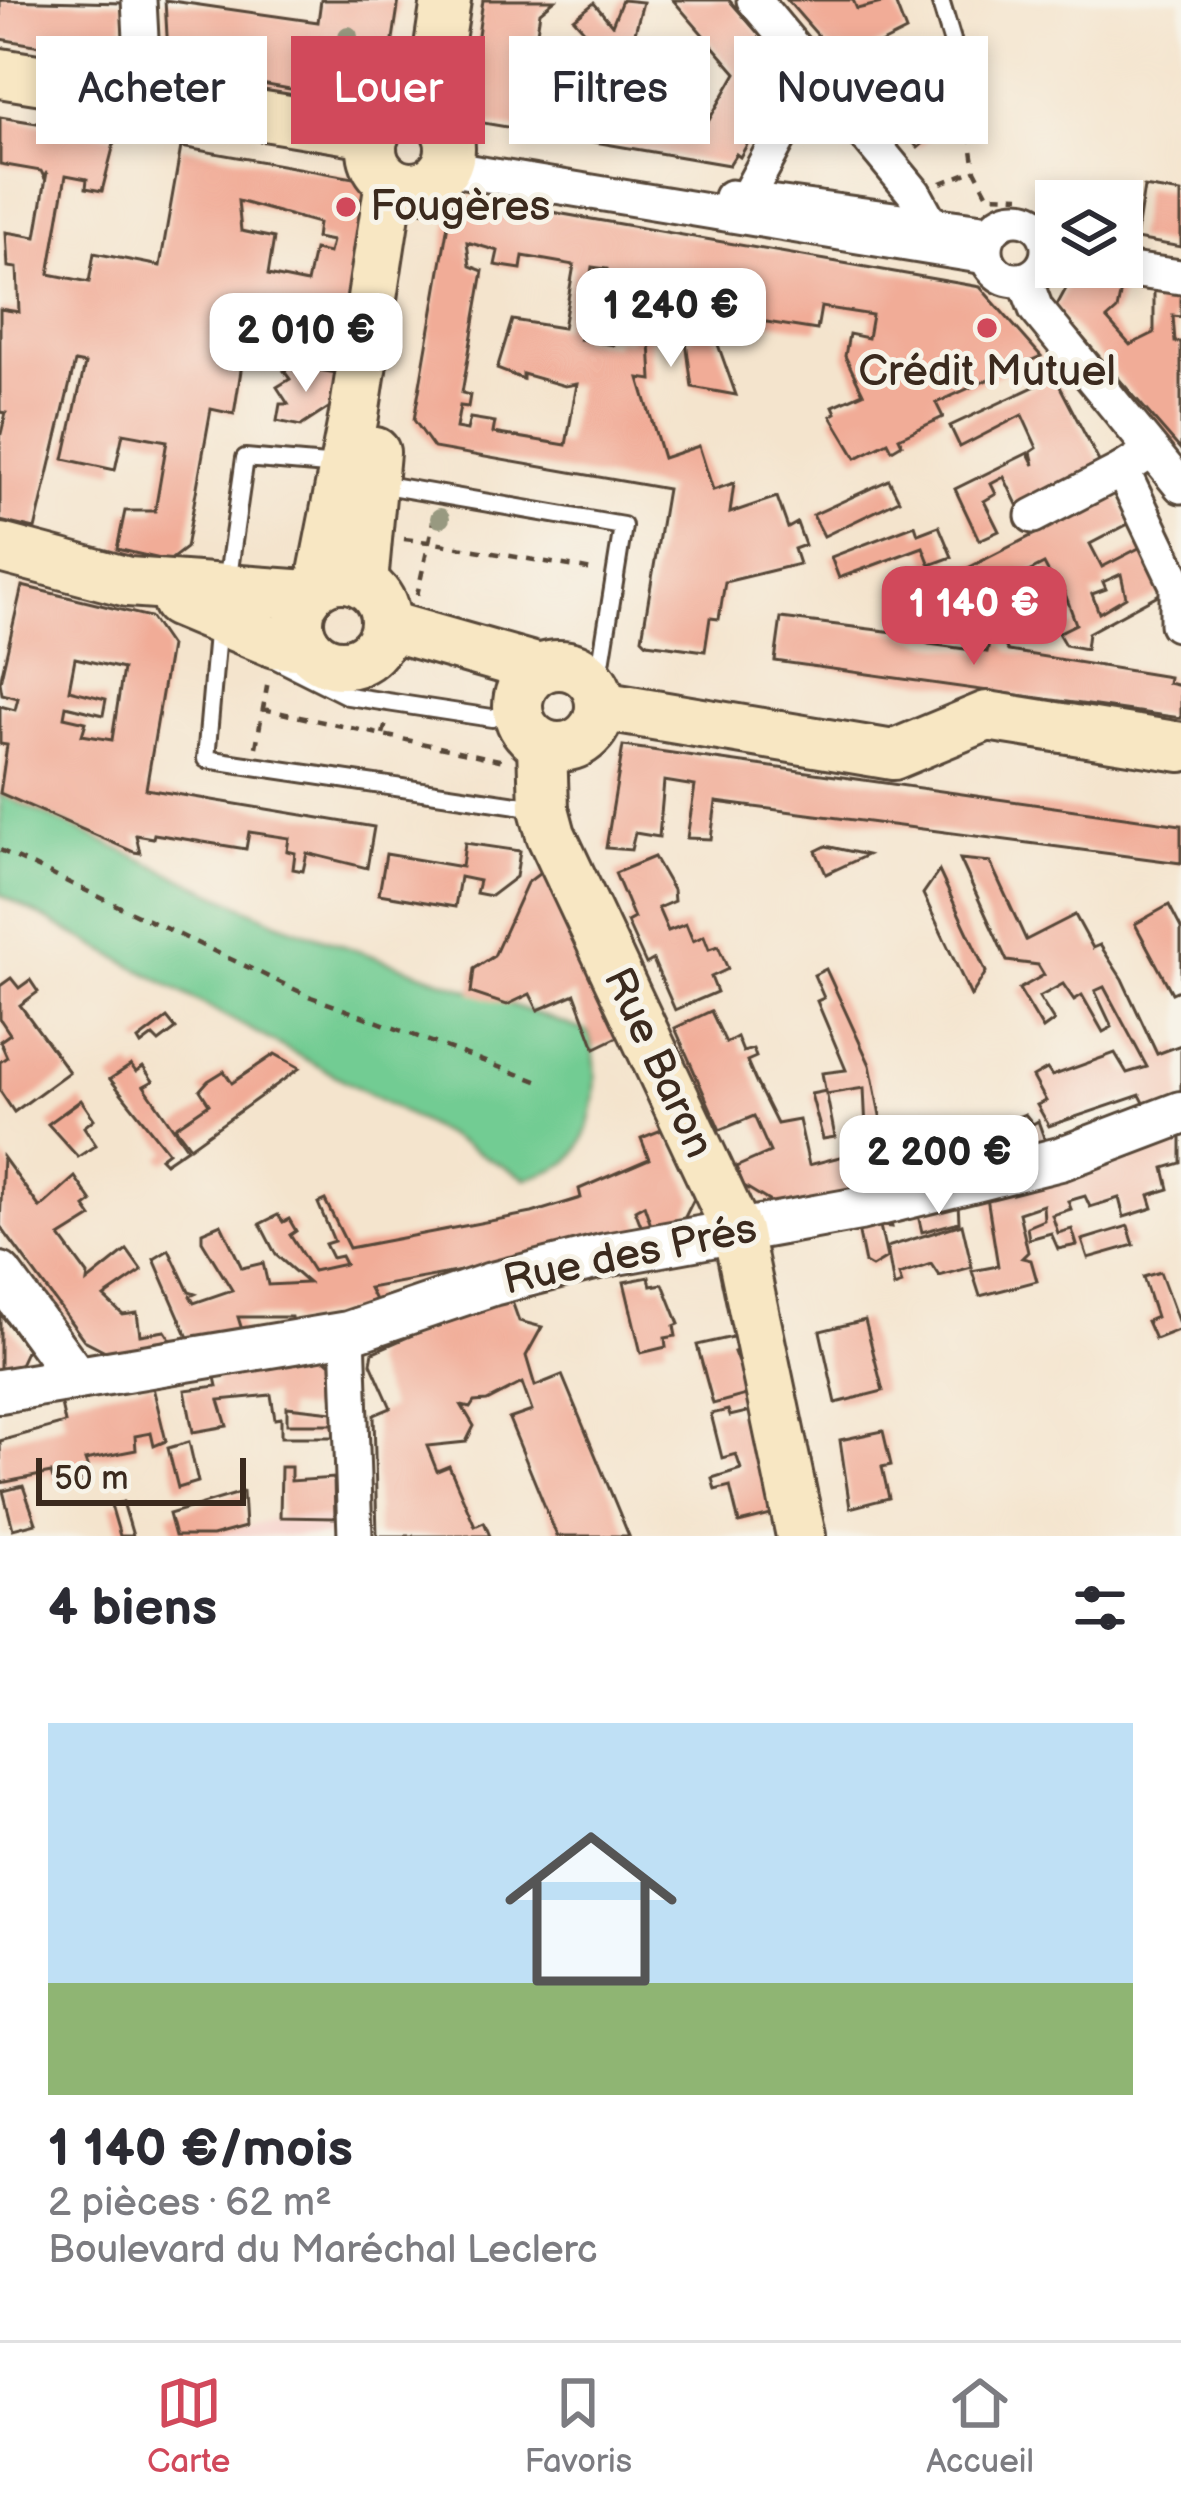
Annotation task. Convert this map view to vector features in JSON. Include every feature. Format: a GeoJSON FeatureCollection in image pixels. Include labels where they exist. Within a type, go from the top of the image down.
{"type":"FeatureCollection","features":[{"type":"Feature","properties":{"kind":"main road"},"geometry":{"type":"LineString","coordinates":[[411,149],[424,0]]}},
{"type":"Feature","properties":{"kind":"main road"},"geometry":{"type":"LineString","coordinates":[[317,662],[299,620],[331,587],[358,475],[411,149],[446,0]]}},
{"type":"Feature","properties":{"kind":"main road"},"geometry":{"type":"LineString","coordinates":[[0,73],[36,81]]}},
{"type":"Feature","properties":{"kind":"main road"},"geometry":{"type":"LineString","coordinates":[[0,90],[36,94]]}},
{"type":"Feature","properties":{"kind":"main road"},"geometry":{"type":"LineString","coordinates":[[267,126],[411,149]]}},
{"type":"Feature","properties":{"kind":"main road"},"geometry":{"type":"LineString","coordinates":[[0,548],[207,601],[275,643],[317,662],[343,664],[378,639]]}},
{"type":"Feature","properties":{"kind":"main road"},"geometry":{"type":"LineString","coordinates":[[207,601],[331,587],[381,600],[378,639]]}},
{"type":"Feature","properties":{"kind":"main road"},"geometry":{"type":"LineString","coordinates":[[378,639],[540,735],[592,731],[599,698],[590,678],[566,665],[540,735]]}},
{"type":"Feature","properties":{"kind":"main road"},"geometry":{"type":"LineString","coordinates":[[599,698],[893,755],[988,716],[1181,747]]}},
{"type":"Feature","properties":{"kind":"main road","name":"Rue Baron"},"geometry":{"type":"LineString","coordinates":[[540,735],[580,894]]}},
{"type":"Feature","properties":{"kind":"main road","name":"Rue Baron"},"geometry":{"type":"LineString","coordinates":[[540,735],[580,894],[737,1231],[801,1536]]}},
{"type":"Feature","properties":{"kind":"street"},"geometry":{"type":"LineString","coordinates":[[139,0],[141,36]]}},
{"type":"Feature","properties":{"kind":"street"},"geometry":{"type":"LineString","coordinates":[[754,0],[787,36]]}},
{"type":"Feature","properties":{"kind":"street"},"geometry":{"type":"LineString","coordinates":[[747,197],[776,144]]}},
{"type":"Feature","properties":{"kind":"street"},"geometry":{"type":"LineString","coordinates":[[876,144],[914,193],[931,224]]}},
{"type":"Feature","properties":{"kind":"street"},"geometry":{"type":"LineString","coordinates":[[411,149],[712,197],[747,197],[931,224],[988,244],[1006,279],[1035,269]]}},
{"type":"Feature","properties":{"kind":"street"},"geometry":{"type":"LineString","coordinates":[[411,149],[988,244]]}},
{"type":"Feature","properties":{"kind":"street"},"geometry":{"type":"LineString","coordinates":[[988,244],[1006,220],[1035,225]]}},
{"type":"Feature","properties":{"kind":"street"},"geometry":{"type":"LineString","coordinates":[[1143,272],[1181,277]]}},
{"type":"Feature","properties":{"kind":"street"},"geometry":{"type":"LineString","coordinates":[[1039,288],[1036,309],[1136,461],[1177,585],[1177,624]]}},
{"type":"Feature","properties":{"kind":"street"},"geometry":{"type":"LineString","coordinates":[[1136,461],[1181,486]]}},
{"type":"Feature","properties":{"kind":"street"},"geometry":{"type":"LineString","coordinates":[[1033,516],[1136,461]]}},
{"type":"Feature","properties":{"kind":"street","name":"Rue des Prés"},"geometry":{"type":"LineString","coordinates":[[0,1391],[348,1333],[492,1284],[859,1209],[1060,1159],[1181,1113]]}},
{"type":"Feature","properties":{"kind":"street"},"geometry":{"type":"LineString","coordinates":[[0,1274],[76,1378]]}},
{"type":"Feature","properties":{"kind":"street"},"geometry":{"type":"LineString","coordinates":[[348,1333],[355,1536]]}},
{"type":"Feature","properties":{"kind":"lane"},"geometry":{"type":"LineString","coordinates":[[940,0],[951,36]]}},
{"type":"Feature","properties":{"kind":"lane"},"geometry":{"type":"LineString","coordinates":[[540,735],[206,759],[207,601],[245,458],[622,526],[599,698]]}},
{"type":"Feature","properties":{"kind":"lane"},"geometry":{"type":"LineString","coordinates":[[317,662],[349,696],[492,718],[540,735]]}},
{"type":"Feature","properties":{"kind":"path"},"geometry":{"type":"LineString","coordinates":[[971,144],[975,170],[988,194],[1021,196]]}},
{"type":"Feature","properties":{"kind":"path"},"geometry":{"type":"LineString","coordinates":[[439,493],[429,542],[616,573]]}},
{"type":"Feature","properties":{"kind":"path"},"geometry":{"type":"LineString","coordinates":[[263,709],[540,735]]}},
{"type":"Feature","properties":{"kind":"path"},"geometry":{"type":"LineString","coordinates":[[0,850],[311,998],[542,1083]]}},
{"type":"Feature","properties":{"kind":"shaded area"},"geometry":{"type":"Polygon","coordinates":[[[280,1517],[335,1518],[336,1536],[212,1536],[280,1517]]]}},
{"type":"Feature","properties":{"kind":"green space"},"geometry":{"type":"Polygon","coordinates":[[[0,794],[279,923],[588,1032],[596,1080],[591,1116],[579,1148],[556,1169],[527,1179],[0,894],[0,794]]]}},
{"type":"Feature","properties":{"kind":"building"},"geometry":{"type":"Polygon","coordinates":[[[0,0],[122,3],[124,36],[36,36],[36,45],[0,39],[0,0]]]}},
{"type":"Feature","properties":{"kind":"building"},"geometry":{"type":"Polygon","coordinates":[[[165,0],[318,22],[321,0],[399,0],[394,36],[291,36],[291,89],[267,85],[267,36],[167,36],[165,0]]]}},
{"type":"Feature","properties":{"kind":"building"},"geometry":{"type":"Polygon","coordinates":[[[483,0],[555,0],[540,12],[536,36],[509,36],[509,127],[485,123],[485,36],[478,36],[483,0]]]}},
{"type":"Feature","properties":{"kind":"building"},"geometry":{"type":"Polygon","coordinates":[[[622,0],[643,2],[634,36],[589,36],[574,19],[594,3],[612,25],[622,0]]]}},
{"type":"Feature","properties":{"kind":"building"},"geometry":{"type":"Polygon","coordinates":[[[673,0],[729,0],[761,36],[734,36],[734,71],[710,43],[710,36],[704,36],[673,0]]]}},
{"type":"Feature","properties":{"kind":"building"},"geometry":{"type":"Polygon","coordinates":[[[787,0],[853,0],[857,9],[894,0],[906,31],[896,36],[818,36],[787,0]]]}},
{"type":"Feature","properties":{"kind":"building"},"geometry":{"type":"Polygon","coordinates":[[[734,76],[734,144],[747,144],[729,165],[606,144],[710,144],[710,118],[734,76]]]}},
{"type":"Feature","properties":{"kind":"building"},"geometry":{"type":"Polygon","coordinates":[[[0,117],[36,123],[36,144],[114,144],[102,191],[86,188],[87,179],[66,175],[49,274],[89,282],[94,253],[160,266],[181,147],[370,181],[342,341],[302,333],[300,345],[255,337],[249,365],[242,364],[234,414],[211,409],[186,548],[169,561],[117,549],[125,511],[155,511],[167,441],[123,433],[115,470],[64,459],[85,364],[75,362],[35,529],[0,521],[0,438],[6,413],[0,412],[0,309],[19,312],[17,268],[8,267],[6,232],[36,237],[47,172],[44,177],[41,171],[0,164],[0,117]],[[238,201],[241,231],[274,238],[268,275],[307,283],[314,250],[329,253],[332,241],[316,238],[318,223],[238,201]]]}},
{"type":"Feature","properties":{"kind":"building"},"geometry":{"type":"Polygon","coordinates":[[[1144,187],[1181,193],[1181,247],[1143,240],[1144,187]]]}},
{"type":"Feature","properties":{"kind":"building"},"geometry":{"type":"Polygon","coordinates":[[[460,196],[980,287],[1041,356],[936,403],[943,417],[899,438],[902,444],[892,450],[888,442],[856,458],[831,416],[836,413],[833,406],[863,393],[845,356],[849,334],[868,338],[872,315],[821,307],[817,330],[729,316],[725,309],[706,311],[736,395],[692,387],[686,341],[693,339],[674,280],[647,282],[652,380],[639,378],[663,458],[699,446],[713,490],[734,483],[730,513],[777,497],[788,528],[797,523],[805,545],[794,549],[799,564],[725,582],[719,619],[710,618],[705,651],[647,643],[642,638],[667,489],[434,448],[414,420],[452,201],[460,196]],[[467,242],[470,266],[483,271],[462,393],[470,395],[468,407],[460,406],[456,428],[467,430],[470,418],[495,422],[493,433],[566,445],[577,384],[565,386],[523,374],[523,379],[497,369],[512,320],[563,328],[574,265],[523,256],[521,269],[495,265],[498,251],[467,242]],[[592,267],[580,339],[614,345],[616,339],[630,341],[628,303],[608,301],[607,269],[592,267]]]}},
{"type":"Feature","properties":{"kind":"building"},"geometry":{"type":"Polygon","coordinates":[[[1154,285],[1181,290],[1181,317],[1173,316],[1175,342],[1181,342],[1181,450],[1056,307],[1066,288],[1121,288],[1117,310],[1107,319],[1130,345],[1154,333],[1154,285]]]}},
{"type":"Feature","properties":{"kind":"building"},"geometry":{"type":"Polygon","coordinates":[[[293,366],[337,373],[330,407],[301,426],[277,421],[280,404],[288,404],[277,387],[290,379],[284,371],[293,366]]]}},
{"type":"Feature","properties":{"kind":"building"},"geometry":{"type":"Polygon","coordinates":[[[1055,377],[1104,471],[1021,513],[1004,477],[991,484],[996,494],[984,501],[999,531],[979,540],[955,489],[1028,453],[1034,465],[1031,452],[1037,448],[1022,415],[960,447],[950,426],[1055,377]]]}},
{"type":"Feature","properties":{"kind":"building"},"geometry":{"type":"Polygon","coordinates":[[[889,480],[899,500],[824,536],[813,515],[889,480]]]}},
{"type":"Feature","properties":{"kind":"building"},"geometry":{"type":"Polygon","coordinates":[[[1115,493],[1130,523],[1090,544],[1102,567],[1143,546],[1165,591],[1088,633],[1086,649],[1065,645],[1058,633],[1076,624],[1063,588],[1058,590],[1044,564],[1017,578],[1028,600],[990,619],[979,598],[949,615],[933,586],[1115,493]],[[1121,574],[1103,582],[1106,589],[1092,594],[1099,613],[1126,597],[1121,574]]]}},
{"type":"Feature","properties":{"kind":"building"},"geometry":{"type":"Polygon","coordinates":[[[915,525],[918,534],[939,526],[952,557],[930,565],[923,547],[839,578],[831,557],[915,525]]]}},
{"type":"Feature","properties":{"kind":"building"},"geometry":{"type":"Polygon","coordinates":[[[22,586],[150,617],[170,646],[146,789],[374,827],[367,868],[307,853],[303,871],[293,869],[295,853],[287,851],[289,838],[249,832],[246,849],[136,835],[140,853],[134,852],[0,793],[7,745],[0,744],[0,706],[15,710],[18,698],[2,694],[0,682],[22,586]],[[75,658],[69,690],[106,699],[103,715],[66,706],[64,717],[86,722],[82,735],[112,740],[123,669],[75,658]]]}},
{"type":"Feature","properties":{"kind":"building"},"geometry":{"type":"Polygon","coordinates":[[[781,618],[902,633],[929,644],[987,652],[989,643],[1003,643],[1008,651],[1169,677],[1168,683],[1181,686],[1181,718],[775,661],[781,618]]]}},
{"type":"Feature","properties":{"kind":"building"},"geometry":{"type":"Polygon","coordinates":[[[623,746],[1181,825],[1181,863],[716,802],[711,839],[687,838],[695,786],[664,781],[659,837],[635,833],[631,850],[606,848],[623,746]]]}},
{"type":"Feature","properties":{"kind":"building"},"geometry":{"type":"Polygon","coordinates":[[[465,843],[520,851],[516,877],[491,896],[476,893],[479,881],[460,877],[455,907],[379,894],[386,854],[462,867],[465,843]]]}},
{"type":"Feature","properties":{"kind":"building"},"geometry":{"type":"Polygon","coordinates":[[[826,846],[867,855],[826,874],[816,851],[826,846]]]}},
{"type":"Feature","properties":{"kind":"building"},"geometry":{"type":"Polygon","coordinates":[[[654,857],[673,890],[674,901],[658,908],[668,931],[686,924],[693,941],[704,936],[709,949],[718,946],[728,969],[711,977],[717,992],[675,1010],[653,960],[646,964],[627,922],[634,918],[615,873],[654,857]]]}},
{"type":"Feature","properties":{"kind":"building"},"geometry":{"type":"Polygon","coordinates":[[[960,859],[990,862],[1026,940],[1075,915],[1093,948],[1100,945],[1122,979],[1157,1054],[1181,1045],[1181,1101],[1150,1114],[1140,1095],[1049,1126],[1037,1105],[1046,1101],[1033,1077],[1047,1069],[1052,1076],[1115,1053],[1127,1073],[1147,1067],[1104,987],[1095,991],[1112,1027],[1103,1032],[1082,995],[1074,1000],[1063,984],[1039,997],[1054,1021],[1043,1029],[1019,989],[1044,975],[1038,965],[1007,961],[960,859]]]}},
{"type":"Feature","properties":{"kind":"building"},"geometry":{"type":"Polygon","coordinates":[[[548,867],[622,1035],[595,1048],[575,994],[538,1010],[530,994],[507,1005],[471,993],[474,969],[494,956],[527,883],[548,867]]]}},
{"type":"Feature","properties":{"kind":"building"},"geometry":{"type":"Polygon","coordinates":[[[939,871],[986,972],[971,996],[923,894],[939,871]]]}},
{"type":"Feature","properties":{"kind":"building"},"geometry":{"type":"Polygon","coordinates":[[[1169,905],[1181,928],[1181,989],[1172,993],[1135,924],[1169,905]]]}},
{"type":"Feature","properties":{"kind":"building"},"geometry":{"type":"Polygon","coordinates":[[[826,969],[870,1065],[894,1186],[782,1209],[744,1186],[736,1167],[770,1152],[754,1116],[720,1130],[675,1028],[711,1011],[726,1043],[737,1037],[743,1052],[753,1049],[756,1057],[747,1061],[757,1084],[777,1124],[799,1120],[809,1165],[867,1150],[864,1088],[826,1094],[822,1073],[846,1070],[817,1001],[824,998],[814,975],[826,969]]]}},
{"type":"Feature","properties":{"kind":"building"},"geometry":{"type":"Polygon","coordinates":[[[11,978],[19,988],[30,980],[38,992],[20,1005],[69,1072],[14,1112],[0,1091],[0,1062],[7,1057],[0,1041],[10,1034],[0,1019],[0,986],[11,978]]]}},
{"type":"Feature","properties":{"kind":"building"},"geometry":{"type":"Polygon","coordinates":[[[167,1018],[176,1029],[159,1042],[153,1036],[141,1045],[138,1040],[167,1018]]]}},
{"type":"Feature","properties":{"kind":"building"},"geometry":{"type":"Polygon","coordinates":[[[275,1054],[300,1068],[190,1147],[175,1127],[209,1104],[200,1090],[208,1081],[224,1071],[232,1083],[275,1054]]]}},
{"type":"Feature","properties":{"kind":"building"},"geometry":{"type":"Polygon","coordinates":[[[131,1065],[136,1072],[143,1067],[153,1081],[144,1086],[187,1148],[165,1163],[160,1158],[168,1152],[110,1079],[131,1065]]]}},
{"type":"Feature","properties":{"kind":"building"},"geometry":{"type":"Polygon","coordinates":[[[826,1091],[835,1137],[823,1139],[811,1094],[826,1091]]]}},
{"type":"Feature","properties":{"kind":"building"},"geometry":{"type":"Polygon","coordinates":[[[81,1100],[94,1119],[84,1127],[96,1145],[78,1157],[48,1124],[81,1100]]]}},
{"type":"Feature","properties":{"kind":"building"},"geometry":{"type":"Polygon","coordinates":[[[1025,1114],[1033,1124],[1038,1121],[1048,1149],[954,1175],[945,1134],[968,1130],[971,1135],[1025,1114]]]}},
{"type":"Feature","properties":{"kind":"building"},"geometry":{"type":"Polygon","coordinates":[[[664,1129],[694,1199],[679,1229],[654,1234],[644,1205],[635,1210],[645,1236],[640,1238],[369,1288],[377,1304],[292,1323],[291,1317],[238,1317],[243,1333],[190,1342],[154,1259],[169,1250],[189,1292],[195,1294],[190,1296],[194,1303],[232,1290],[202,1241],[202,1232],[221,1224],[242,1268],[263,1263],[268,1285],[308,1283],[276,1255],[260,1224],[278,1215],[283,1222],[289,1219],[296,1231],[290,1235],[313,1271],[345,1264],[341,1256],[332,1258],[325,1244],[334,1241],[318,1203],[325,1200],[349,1248],[532,1213],[581,1198],[579,1189],[649,1159],[641,1138],[664,1129]]]}},
{"type":"Feature","properties":{"kind":"building"},"geometry":{"type":"Polygon","coordinates":[[[1181,1134],[1181,1163],[1164,1168],[1169,1189],[1149,1195],[1153,1208],[1124,1217],[1119,1198],[1090,1207],[1085,1196],[1068,1201],[1071,1209],[1052,1215],[1058,1233],[1072,1229],[1077,1245],[1058,1249],[1051,1233],[1029,1239],[1027,1227],[1044,1220],[1043,1205],[1019,1213],[1028,1252],[1022,1258],[1031,1260],[1037,1281],[980,1296],[972,1271],[998,1266],[987,1197],[1181,1134]]]}},
{"type":"Feature","properties":{"kind":"building"},"geometry":{"type":"Polygon","coordinates":[[[3,1157],[40,1208],[75,1177],[92,1202],[85,1207],[92,1217],[60,1237],[88,1275],[87,1282],[127,1250],[142,1271],[104,1297],[123,1315],[137,1313],[140,1335],[165,1331],[174,1345],[113,1355],[84,1340],[0,1226],[3,1157]]]}},
{"type":"Feature","properties":{"kind":"building"},"geometry":{"type":"Polygon","coordinates":[[[958,1203],[959,1222],[922,1232],[917,1211],[958,1203]]]}},
{"type":"Feature","properties":{"kind":"building"},"geometry":{"type":"Polygon","coordinates":[[[890,1217],[892,1227],[880,1226],[887,1258],[872,1267],[865,1263],[857,1224],[890,1217]]]}},
{"type":"Feature","properties":{"kind":"building"},"geometry":{"type":"Polygon","coordinates":[[[962,1224],[972,1267],[939,1276],[931,1264],[899,1275],[902,1284],[894,1287],[887,1247],[962,1224]]]}},
{"type":"Feature","properties":{"kind":"building"},"geometry":{"type":"Polygon","coordinates":[[[1128,1226],[1134,1245],[1088,1258],[1082,1240],[1128,1226]]]}},
{"type":"Feature","properties":{"kind":"building"},"geometry":{"type":"Polygon","coordinates":[[[1160,1272],[1181,1329],[1155,1339],[1147,1321],[1156,1317],[1143,1277],[1160,1272]]]}},
{"type":"Feature","properties":{"kind":"building"},"geometry":{"type":"Polygon","coordinates":[[[649,1277],[651,1286],[663,1284],[679,1324],[674,1326],[676,1336],[665,1338],[666,1347],[641,1353],[624,1282],[649,1277]]]}},
{"type":"Feature","properties":{"kind":"building"},"geometry":{"type":"Polygon","coordinates":[[[509,1293],[519,1321],[542,1327],[526,1356],[535,1386],[562,1375],[629,1536],[557,1536],[509,1419],[532,1411],[522,1383],[487,1401],[474,1402],[470,1408],[462,1406],[474,1426],[466,1442],[427,1446],[437,1471],[449,1466],[475,1526],[484,1522],[490,1536],[377,1536],[374,1415],[391,1408],[371,1363],[373,1352],[509,1293]]]}},
{"type":"Feature","properties":{"kind":"building"},"geometry":{"type":"Polygon","coordinates":[[[0,1313],[27,1349],[16,1373],[0,1376],[0,1313]]]}},
{"type":"Feature","properties":{"kind":"building"},"geometry":{"type":"Polygon","coordinates":[[[865,1320],[883,1391],[836,1403],[820,1331],[865,1320]]]}},
{"type":"Feature","properties":{"kind":"building"},"geometry":{"type":"Polygon","coordinates":[[[737,1336],[740,1350],[734,1352],[750,1394],[713,1404],[697,1345],[737,1336]]]}},
{"type":"Feature","properties":{"kind":"building"},"geometry":{"type":"Polygon","coordinates":[[[323,1357],[331,1364],[333,1412],[287,1407],[287,1424],[333,1424],[334,1437],[281,1437],[281,1418],[275,1419],[271,1395],[219,1400],[227,1426],[193,1432],[185,1390],[217,1386],[214,1373],[323,1357]]]}},
{"type":"Feature","properties":{"kind":"building"},"geometry":{"type":"Polygon","coordinates":[[[152,1383],[166,1441],[154,1446],[151,1433],[135,1436],[136,1450],[85,1460],[90,1474],[81,1476],[84,1484],[78,1486],[75,1476],[54,1482],[51,1473],[1,1483],[0,1441],[65,1423],[60,1400],[152,1383]]]}},
{"type":"Feature","properties":{"kind":"building"},"geometry":{"type":"Polygon","coordinates":[[[728,1410],[730,1416],[755,1410],[779,1513],[739,1523],[730,1486],[715,1490],[712,1478],[741,1469],[736,1454],[722,1458],[711,1414],[728,1410]]]}},
{"type":"Feature","properties":{"kind":"building"},"geometry":{"type":"Polygon","coordinates":[[[883,1431],[891,1465],[882,1467],[889,1498],[850,1508],[840,1440],[883,1431]]]}},
{"type":"Feature","properties":{"kind":"building"},"geometry":{"type":"Polygon","coordinates":[[[189,1442],[198,1482],[178,1488],[168,1448],[189,1442]]]}},
{"type":"Feature","properties":{"kind":"building"},"geometry":{"type":"Polygon","coordinates":[[[281,1467],[291,1467],[291,1481],[334,1478],[335,1518],[280,1517],[281,1467]]]}},
{"type":"Feature","properties":{"kind":"building"},"geometry":{"type":"Polygon","coordinates":[[[23,1486],[36,1523],[13,1529],[3,1491],[23,1486]]]}},
{"type":"Feature","properties":{"kind":"building"},"geometry":{"type":"Polygon","coordinates":[[[243,1492],[245,1527],[212,1536],[175,1536],[169,1514],[243,1492]]]}},
{"type":"Feature","properties":{"kind":"building"},"geometry":{"type":"Polygon","coordinates":[[[123,1502],[133,1536],[120,1536],[111,1505],[123,1502]]]}},
{"type":"Feature","properties":{"kind":"place","name":"Fougères"},"geometry":{"type":"Point","coordinates":[346,207]}},
{"type":"Feature","properties":{"kind":"place","name":"Crédit Mutuel"},"geometry":{"type":"Point","coordinates":[987,328]}}]}
